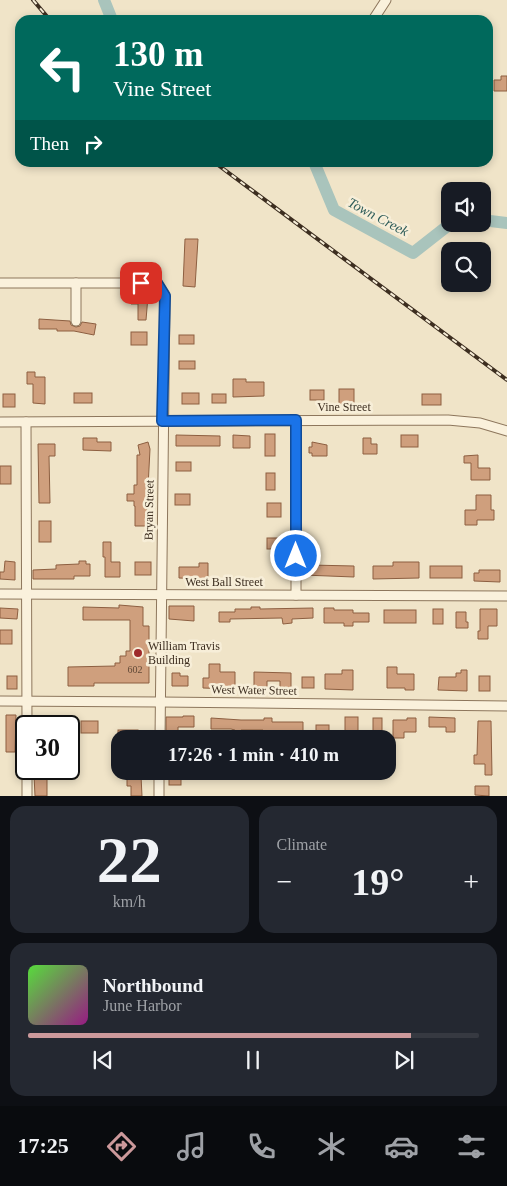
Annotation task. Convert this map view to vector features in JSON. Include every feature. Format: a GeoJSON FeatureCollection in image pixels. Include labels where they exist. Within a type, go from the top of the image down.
{"type":"FeatureCollection","features":[{"type":"Feature","properties":{"kind":"street"},"geometry":{"type":"LineString","coordinates":[[376,15],[386,0]]}},
{"type":"Feature","properties":{"kind":"street"},"geometry":{"type":"LineString","coordinates":[[0,283],[76,283],[76,321]]}},
{"type":"Feature","properties":{"kind":"street","name":"Bryan Street"},"geometry":{"type":"LineString","coordinates":[[76,283],[157,283],[165,296],[160,594],[160,730]]}},
{"type":"Feature","properties":{"kind":"street"},"geometry":{"type":"LineString","coordinates":[[296,420],[296,595]]}},
{"type":"Feature","properties":{"kind":"street","name":"Vine Street"},"geometry":{"type":"LineString","coordinates":[[0,422],[448,420],[480,423],[507,430]]}},
{"type":"Feature","properties":{"kind":"street"},"geometry":{"type":"LineString","coordinates":[[26,422],[27,715]]}},
{"type":"Feature","properties":{"kind":"street","name":"West Ball Street"},"geometry":{"type":"LineString","coordinates":[[0,594],[507,596]]}},
{"type":"Feature","properties":{"kind":"street","name":"West Water Street"},"geometry":{"type":"LineString","coordinates":[[0,702],[507,706]]}},
{"type":"Feature","properties":{"kind":"street"},"geometry":{"type":"LineString","coordinates":[[27,780],[27,796]]}},
{"type":"Feature","properties":{"kind":"street"},"geometry":{"type":"LineString","coordinates":[[159,780],[159,796]]}},
{"type":"Feature","properties":{"kind":"building"},"geometry":{"type":"Polygon","coordinates":[[[501,76],[507,76],[507,91],[494,91],[494,80],[501,80],[501,76]]]}},
{"type":"Feature","properties":{"kind":"building"},"geometry":{"type":"Polygon","coordinates":[[[185,239],[198,239],[195,287],[183,286],[185,239]]]}},
{"type":"Feature","properties":{"kind":"building"},"geometry":{"type":"Polygon","coordinates":[[[131,296],[148,296],[146,320],[138,320],[138,304],[131,304],[131,296]]]}},
{"type":"Feature","properties":{"kind":"building"},"geometry":{"type":"Polygon","coordinates":[[[39,319],[70,321],[71,325],[76,327],[80,326],[82,322],[96,324],[94,335],[74,331],[57,331],[57,329],[39,329],[39,319]]]}},
{"type":"Feature","properties":{"kind":"building"},"geometry":{"type":"Polygon","coordinates":[[[131,332],[147,332],[147,345],[131,345],[131,332]]]}},
{"type":"Feature","properties":{"kind":"building"},"geometry":{"type":"Polygon","coordinates":[[[179,335],[194,335],[194,344],[179,344],[179,335]]]}},
{"type":"Feature","properties":{"kind":"building"},"geometry":{"type":"Polygon","coordinates":[[[179,361],[195,361],[195,369],[179,369],[179,361]]]}},
{"type":"Feature","properties":{"kind":"building"},"geometry":{"type":"Polygon","coordinates":[[[27,372],[35,372],[35,377],[45,377],[45,404],[33,403],[33,384],[27,384],[27,372]]]}},
{"type":"Feature","properties":{"kind":"building"},"geometry":{"type":"Polygon","coordinates":[[[233,379],[246,379],[246,382],[264,382],[264,396],[233,397],[233,379]]]}},
{"type":"Feature","properties":{"kind":"building"},"geometry":{"type":"Polygon","coordinates":[[[339,389],[354,389],[354,405],[339,405],[339,389]]]}},
{"type":"Feature","properties":{"kind":"building"},"geometry":{"type":"Polygon","coordinates":[[[310,390],[324,390],[324,400],[310,400],[310,390]]]}},
{"type":"Feature","properties":{"kind":"building"},"geometry":{"type":"Polygon","coordinates":[[[74,393],[92,393],[92,403],[74,403],[74,393]]]}},
{"type":"Feature","properties":{"kind":"building"},"geometry":{"type":"Polygon","coordinates":[[[182,393],[199,393],[199,404],[182,404],[182,393]]]}},
{"type":"Feature","properties":{"kind":"building"},"geometry":{"type":"Polygon","coordinates":[[[3,394],[15,394],[15,407],[3,407],[3,394]]]}},
{"type":"Feature","properties":{"kind":"building"},"geometry":{"type":"Polygon","coordinates":[[[212,394],[226,394],[226,403],[212,403],[212,394]]]}},
{"type":"Feature","properties":{"kind":"building"},"geometry":{"type":"Polygon","coordinates":[[[422,394],[441,394],[441,405],[422,405],[422,394]]]}},
{"type":"Feature","properties":{"kind":"building"},"geometry":{"type":"Polygon","coordinates":[[[265,434],[275,434],[275,456],[265,456],[265,434]]]}},
{"type":"Feature","properties":{"kind":"building"},"geometry":{"type":"Polygon","coordinates":[[[176,435],[220,436],[220,446],[176,446],[176,435]]]}},
{"type":"Feature","properties":{"kind":"building"},"geometry":{"type":"Polygon","coordinates":[[[233,435],[250,436],[250,448],[233,448],[233,435]]]}},
{"type":"Feature","properties":{"kind":"building"},"geometry":{"type":"Polygon","coordinates":[[[401,435],[418,435],[418,447],[401,447],[401,435]]]}},
{"type":"Feature","properties":{"kind":"building"},"geometry":{"type":"Polygon","coordinates":[[[83,438],[97,438],[97,442],[111,442],[111,451],[83,450],[83,438]]]}},
{"type":"Feature","properties":{"kind":"building"},"geometry":{"type":"Polygon","coordinates":[[[363,438],[371,438],[371,444],[377,444],[377,454],[363,454],[363,438]]]}},
{"type":"Feature","properties":{"kind":"building"},"geometry":{"type":"Polygon","coordinates":[[[148,442],[150,449],[146,526],[135,526],[134,501],[127,501],[127,494],[134,494],[134,485],[137,485],[137,455],[140,455],[138,445],[148,442]]]}},
{"type":"Feature","properties":{"kind":"building"},"geometry":{"type":"Polygon","coordinates":[[[312,442],[327,445],[327,456],[312,456],[312,453],[309,453],[309,447],[312,447],[312,442]]]}},
{"type":"Feature","properties":{"kind":"building"},"geometry":{"type":"Polygon","coordinates":[[[38,444],[55,444],[55,456],[49,456],[50,503],[39,503],[38,444]]]}},
{"type":"Feature","properties":{"kind":"building"},"geometry":{"type":"Polygon","coordinates":[[[478,455],[478,468],[490,468],[490,480],[471,480],[471,463],[464,463],[464,456],[478,455]]]}},
{"type":"Feature","properties":{"kind":"building"},"geometry":{"type":"Polygon","coordinates":[[[176,462],[191,462],[191,471],[176,471],[176,462]]]}},
{"type":"Feature","properties":{"kind":"building"},"geometry":{"type":"Polygon","coordinates":[[[0,466],[11,466],[11,484],[0,484],[0,466]]]}},
{"type":"Feature","properties":{"kind":"building"},"geometry":{"type":"Polygon","coordinates":[[[266,473],[275,473],[275,490],[266,490],[266,473]]]}},
{"type":"Feature","properties":{"kind":"building"},"geometry":{"type":"Polygon","coordinates":[[[175,494],[190,494],[190,505],[175,505],[175,494]]]}},
{"type":"Feature","properties":{"kind":"building"},"geometry":{"type":"Polygon","coordinates":[[[476,495],[491,495],[491,510],[494,510],[494,520],[477,520],[477,525],[465,525],[465,510],[476,510],[476,495]]]}},
{"type":"Feature","properties":{"kind":"building"},"geometry":{"type":"Polygon","coordinates":[[[267,503],[281,503],[281,517],[267,517],[267,503]]]}},
{"type":"Feature","properties":{"kind":"building"},"geometry":{"type":"Polygon","coordinates":[[[39,521],[51,521],[51,542],[39,542],[39,521]]]}},
{"type":"Feature","properties":{"kind":"building"},"geometry":{"type":"Polygon","coordinates":[[[267,538],[282,538],[282,549],[267,549],[267,538]]]}},
{"type":"Feature","properties":{"kind":"building"},"geometry":{"type":"Polygon","coordinates":[[[302,541],[311,541],[310,565],[354,566],[354,577],[303,575],[302,541]]]}},
{"type":"Feature","properties":{"kind":"building"},"geometry":{"type":"Polygon","coordinates":[[[103,542],[111,542],[111,562],[120,562],[120,577],[105,577],[103,542]]]}},
{"type":"Feature","properties":{"kind":"building"},"geometry":{"type":"Polygon","coordinates":[[[5,561],[15,562],[15,580],[0,579],[0,572],[4,572],[5,561]]]}},
{"type":"Feature","properties":{"kind":"building"},"geometry":{"type":"Polygon","coordinates":[[[79,561],[86,561],[86,564],[90,564],[90,576],[74,576],[74,579],[33,579],[33,570],[56,569],[56,565],[79,564],[79,561]]]}},
{"type":"Feature","properties":{"kind":"building"},"geometry":{"type":"Polygon","coordinates":[[[135,562],[151,562],[151,575],[135,575],[135,562]]]}},
{"type":"Feature","properties":{"kind":"building"},"geometry":{"type":"Polygon","coordinates":[[[393,562],[419,562],[419,578],[373,579],[373,566],[393,566],[393,562]]]}},
{"type":"Feature","properties":{"kind":"building"},"geometry":{"type":"Polygon","coordinates":[[[199,563],[208,563],[208,579],[179,578],[179,567],[199,567],[199,563]]]}},
{"type":"Feature","properties":{"kind":"building"},"geometry":{"type":"Polygon","coordinates":[[[430,566],[462,566],[462,578],[430,578],[430,566]]]}},
{"type":"Feature","properties":{"kind":"building"},"geometry":{"type":"Polygon","coordinates":[[[479,570],[500,570],[500,582],[474,581],[474,573],[479,573],[479,570]]]}},
{"type":"Feature","properties":{"kind":"building"},"geometry":{"type":"Polygon","coordinates":[[[119,605],[143,607],[143,626],[149,626],[149,683],[94,683],[94,686],[68,686],[68,667],[115,666],[115,663],[120,663],[120,656],[126,656],[126,651],[130,651],[130,620],[83,620],[83,607],[119,608],[119,605]]]}},
{"type":"Feature","properties":{"kind":"building"},"geometry":{"type":"Polygon","coordinates":[[[169,606],[194,606],[194,621],[169,619],[169,606]]]}},
{"type":"Feature","properties":{"kind":"building"},"geometry":{"type":"Polygon","coordinates":[[[251,607],[260,607],[260,609],[313,608],[313,618],[292,619],[292,623],[283,624],[282,618],[230,619],[230,622],[219,622],[219,612],[235,612],[235,609],[251,609],[251,607]]]}},
{"type":"Feature","properties":{"kind":"building"},"geometry":{"type":"Polygon","coordinates":[[[0,608],[18,609],[17,619],[0,618],[0,608]]]}},
{"type":"Feature","properties":{"kind":"building"},"geometry":{"type":"Polygon","coordinates":[[[324,608],[353,610],[353,613],[369,613],[369,622],[353,622],[353,626],[344,626],[344,623],[324,623],[324,608]]]}},
{"type":"Feature","properties":{"kind":"building"},"geometry":{"type":"Polygon","coordinates":[[[433,609],[443,609],[443,624],[433,624],[433,609]]]}},
{"type":"Feature","properties":{"kind":"building"},"geometry":{"type":"Polygon","coordinates":[[[480,609],[497,609],[497,626],[488,626],[488,639],[478,639],[480,609]]]}},
{"type":"Feature","properties":{"kind":"building"},"geometry":{"type":"Polygon","coordinates":[[[384,610],[416,610],[416,623],[384,623],[384,610]]]}},
{"type":"Feature","properties":{"kind":"building"},"geometry":{"type":"Polygon","coordinates":[[[456,612],[466,612],[468,628],[456,628],[456,612]]]}},
{"type":"Feature","properties":{"kind":"building"},"geometry":{"type":"Polygon","coordinates":[[[0,630],[12,630],[12,644],[0,644],[0,630]]]}},
{"type":"Feature","properties":{"kind":"building"},"geometry":{"type":"Polygon","coordinates":[[[209,664],[220,664],[220,672],[235,672],[235,689],[203,688],[203,678],[209,678],[209,664]]]}},
{"type":"Feature","properties":{"kind":"building"},"geometry":{"type":"Polygon","coordinates":[[[387,667],[397,667],[397,674],[414,674],[414,690],[387,688],[387,667]]]}},
{"type":"Feature","properties":{"kind":"building"},"geometry":{"type":"Polygon","coordinates":[[[342,670],[353,670],[353,690],[325,689],[325,674],[342,674],[342,670]]]}},
{"type":"Feature","properties":{"kind":"building"},"geometry":{"type":"Polygon","coordinates":[[[461,670],[467,670],[467,691],[438,690],[439,677],[456,677],[456,673],[461,673],[461,670]]]}},
{"type":"Feature","properties":{"kind":"building"},"geometry":{"type":"Polygon","coordinates":[[[254,672],[291,673],[291,688],[280,688],[280,681],[267,681],[267,689],[254,689],[254,672]]]}},
{"type":"Feature","properties":{"kind":"building"},"geometry":{"type":"Polygon","coordinates":[[[172,673],[188,676],[188,686],[172,686],[172,673]]]}},
{"type":"Feature","properties":{"kind":"building"},"geometry":{"type":"Polygon","coordinates":[[[7,676],[17,676],[17,689],[7,689],[7,676]]]}},
{"type":"Feature","properties":{"kind":"building"},"geometry":{"type":"Polygon","coordinates":[[[479,676],[490,676],[490,691],[479,691],[479,676]]]}},
{"type":"Feature","properties":{"kind":"building"},"geometry":{"type":"Polygon","coordinates":[[[302,677],[314,677],[314,688],[302,688],[302,677]]]}},
{"type":"Feature","properties":{"kind":"building"},"geometry":{"type":"Polygon","coordinates":[[[6,715],[15,715],[15,752],[6,752],[6,715]]]}},
{"type":"Feature","properties":{"kind":"building"},"geometry":{"type":"Polygon","coordinates":[[[194,716],[194,727],[178,727],[178,730],[166,730],[166,717],[194,716]]]}},
{"type":"Feature","properties":{"kind":"building"},"geometry":{"type":"Polygon","coordinates":[[[345,717],[358,717],[358,730],[345,730],[345,717]]]}},
{"type":"Feature","properties":{"kind":"building"},"geometry":{"type":"Polygon","coordinates":[[[429,717],[455,718],[455,732],[446,732],[446,727],[429,727],[429,717]]]}},
{"type":"Feature","properties":{"kind":"building"},"geometry":{"type":"Polygon","coordinates":[[[211,718],[264,720],[264,718],[272,718],[272,722],[303,722],[303,730],[211,729],[211,718]]]}},
{"type":"Feature","properties":{"kind":"building"},"geometry":{"type":"Polygon","coordinates":[[[373,718],[382,718],[382,730],[373,730],[373,718]]]}},
{"type":"Feature","properties":{"kind":"building"},"geometry":{"type":"Polygon","coordinates":[[[407,718],[416,718],[416,732],[404,732],[404,738],[396,738],[396,730],[393,730],[393,720],[407,720],[407,718]]]}},
{"type":"Feature","properties":{"kind":"building"},"geometry":{"type":"Polygon","coordinates":[[[81,721],[98,721],[98,733],[81,733],[81,721]]]}},
{"type":"Feature","properties":{"kind":"building"},"geometry":{"type":"Polygon","coordinates":[[[478,721],[491,721],[492,775],[485,775],[485,764],[474,764],[474,755],[477,755],[478,721]]]}},
{"type":"Feature","properties":{"kind":"building"},"geometry":{"type":"Polygon","coordinates":[[[316,725],[329,725],[329,730],[316,730],[316,725]]]}},
{"type":"Feature","properties":{"kind":"building"},"geometry":{"type":"Polygon","coordinates":[[[34,780],[47,780],[47,796],[35,796],[34,780]]]}},
{"type":"Feature","properties":{"kind":"building"},"geometry":{"type":"Polygon","coordinates":[[[127,780],[141,780],[142,796],[131,796],[131,786],[127,786],[127,780]]]}},
{"type":"Feature","properties":{"kind":"building"},"geometry":{"type":"Polygon","coordinates":[[[169,780],[181,780],[181,785],[169,785],[169,780]]]}},
{"type":"Feature","properties":{"kind":"building"},"geometry":{"type":"Polygon","coordinates":[[[475,786],[489,786],[489,796],[475,795],[475,786]]]}},
{"type":"Feature","properties":{"kind":"waterway","name":"Town Creek"},"geometry":{"type":"LineString","coordinates":[[104,0],[110,15]]}},
{"type":"Feature","properties":{"kind":"waterway","name":"Town Creek"},"geometry":{"type":"LineString","coordinates":[[316,167],[334,210],[413,253],[441,231]]}},
{"type":"Feature","properties":{"kind":"waterway","name":"Town Creek"},"geometry":{"type":"LineString","coordinates":[[491,221],[507,223]]}},
{"type":"Feature","properties":{"kind":"railway"},"geometry":{"type":"LineString","coordinates":[[33,0],[46,15]]}},
{"type":"Feature","properties":{"kind":"railway"},"geometry":{"type":"LineString","coordinates":[[221,167],[507,380]]}},
{"type":"Feature","properties":{"kind":"place","name":"William Travis Building"},"geometry":{"type":"Point","coordinates":[138,653]}},
{"type":"Feature","properties":{"kind":"route"},"geometry":{"type":"LineString","coordinates":[[141,283],[157,283],[165,296],[162,421],[296,420],[296,556]]}}]}
